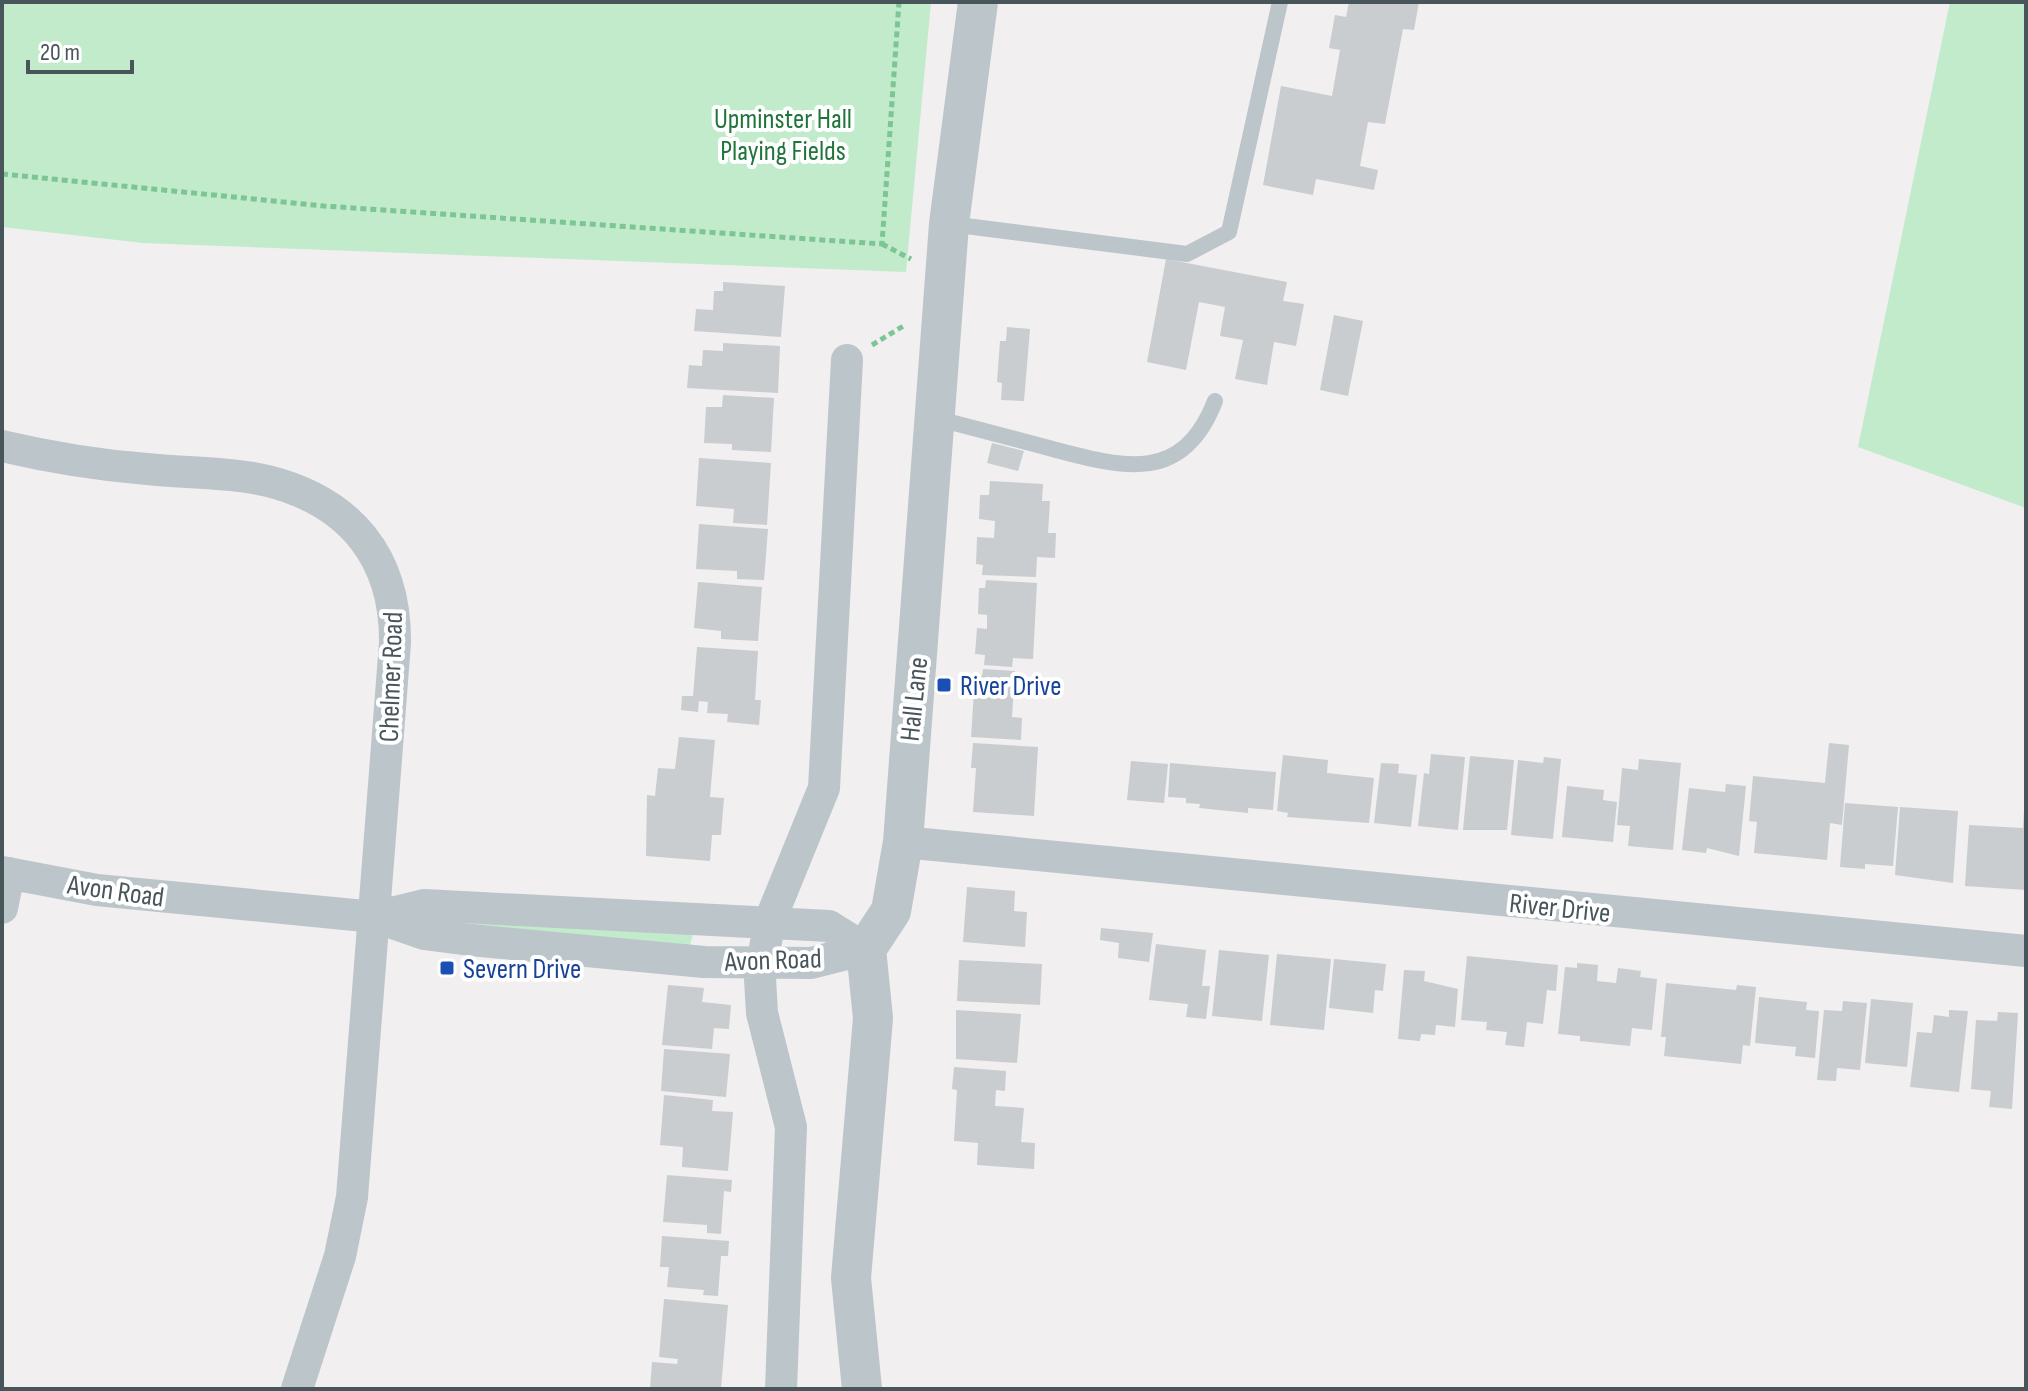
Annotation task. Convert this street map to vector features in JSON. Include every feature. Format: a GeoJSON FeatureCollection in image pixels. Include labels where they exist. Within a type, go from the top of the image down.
{"type":"FeatureCollection","features":[{"type":"Feature","properties":{"kind":"street","name":"Hall Lane"},"geometry":{"type":"LineString","coordinates":[[866,949],[891,911],[903,842],[949,224],[978,2]]}},
{"type":"Feature","properties":{"kind":"street"},"geometry":{"type":"LineString","coordinates":[[781,1389],[791,1127],[759,998],[769,923],[824,788],[847,360]]}},
{"type":"Feature","properties":{"kind":"street","name":"Chelmer Road"},"geometry":{"type":"LineString","coordinates":[[2,446],[109,466],[265,480],[308,493],[344,517],[371,546],[387,577],[396,612],[375,917]]}},
{"type":"Feature","properties":{"kind":"street","name":"River Drive"},"geometry":{"type":"LineString","coordinates":[[903,842],[2026,951]]}},
{"type":"Feature","properties":{"kind":"street"},"geometry":{"type":"LineString","coordinates":[[2,908],[6,872]]}},
{"type":"Feature","properties":{"kind":"street","name":"Avon Road"},"geometry":{"type":"LineString","coordinates":[[6,872],[97,890],[375,917],[424,934],[470,940],[704,962],[811,963],[866,949]]}},
{"type":"Feature","properties":{"kind":"street","name":"Avon Road"},"geometry":{"type":"LineString","coordinates":[[375,917],[424,905],[829,926],[866,949]]}},
{"type":"Feature","properties":{"kind":"street"},"geometry":{"type":"LineString","coordinates":[[297,1389],[340,1256],[352,1197],[375,917]]}},
{"type":"Feature","properties":{"kind":"street"},"geometry":{"type":"LineString","coordinates":[[862,1389],[851,1278],[873,1018],[866,949]]}},
{"type":"Feature","properties":{"kind":"lane"},"geometry":{"type":"LineString","coordinates":[[949,224],[1187,254],[1229,232],[1280,2]]}},
{"type":"Feature","properties":{"kind":"lane"},"geometry":{"type":"LineString","coordinates":[[935,418],[1105,462],[1139,465],[1168,457],[1191,443],[1204,429],[1215,401]]}},
{"type":"Feature","properties":{"kind":"path"},"geometry":{"type":"LineString","coordinates":[[882,244],[893,124],[899,2]]}},
{"type":"Feature","properties":{"kind":"path"},"geometry":{"type":"LineString","coordinates":[[2,174],[324,206],[882,244],[922,265]]}},
{"type":"Feature","properties":{"kind":"path"},"geometry":{"type":"LineString","coordinates":[[847,360],[917,318]]}},
{"type":"Feature","properties":{"kind":"green space","name":"Upminster Hall Playing Fields"},"geometry":{"type":"Polygon","coordinates":[[[2,2],[931,2],[906,272],[143,243],[2,227],[2,2]]]}},
{"type":"Feature","properties":{"kind":"green space"},"geometry":{"type":"Polygon","coordinates":[[[1950,2],[2026,2],[2026,508],[1858,447],[1950,2]]]}},
{"type":"Feature","properties":{"kind":"green space"},"geometry":{"type":"Polygon","coordinates":[[[441,916],[694,932],[689,947],[441,930],[441,916]]]}},
{"type":"Feature","properties":{"kind":"building"},"geometry":{"type":"Polygon","coordinates":[[[1349,2],[1419,2],[1414,30],[1403,29],[1385,124],[1368,122],[1360,166],[1378,170],[1374,190],[1316,179],[1313,195],[1263,185],[1281,86],[1332,96],[1340,50],[1329,48],[1335,15],[1346,17],[1349,2]]]}},
{"type":"Feature","properties":{"kind":"building"},"geometry":{"type":"Polygon","coordinates":[[[1166,259],[1287,282],[1283,301],[1304,304],[1296,346],[1274,342],[1267,385],[1235,379],[1243,340],[1220,336],[1225,307],[1199,302],[1186,370],[1147,362],[1166,259]]]}},
{"type":"Feature","properties":{"kind":"building"},"geometry":{"type":"Polygon","coordinates":[[[723,282],[785,286],[781,337],[694,331],[696,309],[713,310],[714,291],[723,291],[723,282]]]}},
{"type":"Feature","properties":{"kind":"building"},"geometry":{"type":"Polygon","coordinates":[[[1334,315],[1363,321],[1348,396],[1320,390],[1334,315]]]}},
{"type":"Feature","properties":{"kind":"building"},"geometry":{"type":"Polygon","coordinates":[[[1007,327],[1030,329],[1024,401],[1001,400],[1002,383],[997,382],[1000,341],[1006,341],[1007,327]]]}},
{"type":"Feature","properties":{"kind":"building"},"geometry":{"type":"Polygon","coordinates":[[[723,343],[780,346],[778,393],[687,388],[689,365],[702,366],[703,350],[723,351],[723,343]]]}},
{"type":"Feature","properties":{"kind":"building"},"geometry":{"type":"Polygon","coordinates":[[[723,395],[774,398],[771,452],[732,450],[732,444],[704,443],[706,407],[722,407],[723,395]]]}},
{"type":"Feature","properties":{"kind":"building"},"geometry":{"type":"Polygon","coordinates":[[[992,443],[1024,451],[1018,471],[987,463],[992,443]]]}},
{"type":"Feature","properties":{"kind":"building"},"geometry":{"type":"Polygon","coordinates":[[[699,458],[771,463],[767,525],[733,523],[734,509],[696,506],[699,458]]]}},
{"type":"Feature","properties":{"kind":"building"},"geometry":{"type":"Polygon","coordinates":[[[990,481],[1043,484],[1042,501],[1050,501],[1048,533],[1056,533],[1055,558],[1037,557],[1036,577],[982,575],[983,565],[976,564],[977,537],[994,538],[995,521],[979,519],[980,495],[989,495],[990,481]]]}},
{"type":"Feature","properties":{"kind":"building"},"geometry":{"type":"Polygon","coordinates":[[[699,524],[768,529],[764,580],[737,579],[737,571],[696,569],[699,524]]]}},
{"type":"Feature","properties":{"kind":"building"},"geometry":{"type":"Polygon","coordinates":[[[986,580],[1037,583],[1033,659],[1013,658],[1012,667],[984,665],[985,655],[975,654],[977,628],[987,629],[987,615],[978,614],[979,588],[985,588],[986,580]]]}},
{"type":"Feature","properties":{"kind":"building"},"geometry":{"type":"Polygon","coordinates":[[[698,582],[762,587],[758,641],[721,639],[721,631],[694,628],[698,582]]]}},
{"type":"Feature","properties":{"kind":"building"},"geometry":{"type":"Polygon","coordinates":[[[697,647],[758,651],[755,700],[761,700],[759,725],[727,722],[728,714],[707,713],[708,702],[699,701],[698,712],[681,710],[682,696],[693,696],[697,647]]]}},
{"type":"Feature","properties":{"kind":"building"},"geometry":{"type":"Polygon","coordinates":[[[983,669],[1015,671],[1012,717],[1022,718],[1021,740],[971,737],[975,676],[982,676],[983,669]]]}},
{"type":"Feature","properties":{"kind":"building"},"geometry":{"type":"Polygon","coordinates":[[[679,737],[715,740],[710,797],[724,798],[721,835],[712,835],[710,861],[646,856],[647,795],[655,796],[658,768],[675,769],[679,737]]]}},
{"type":"Feature","properties":{"kind":"building"},"geometry":{"type":"Polygon","coordinates":[[[973,743],[1038,747],[1034,816],[973,812],[976,768],[971,768],[973,743]]]}},
{"type":"Feature","properties":{"kind":"building"},"geometry":{"type":"Polygon","coordinates":[[[1829,743],[1849,745],[1842,825],[1830,823],[1827,860],[1754,853],[1757,822],[1749,821],[1753,776],[1825,783],[1829,743]]]}},
{"type":"Feature","properties":{"kind":"building"},"geometry":{"type":"Polygon","coordinates":[[[1431,754],[1465,757],[1458,830],[1418,826],[1424,773],[1429,774],[1431,754]]]}},
{"type":"Feature","properties":{"kind":"building"},"geometry":{"type":"Polygon","coordinates":[[[1283,755],[1328,760],[1327,773],[1374,778],[1369,823],[1287,817],[1288,813],[1277,811],[1283,755]]]}},
{"type":"Feature","properties":{"kind":"building"},"geometry":{"type":"Polygon","coordinates":[[[1470,756],[1514,760],[1507,830],[1463,830],[1470,756]]]}},
{"type":"Feature","properties":{"kind":"building"},"geometry":{"type":"Polygon","coordinates":[[[1544,757],[1561,759],[1553,839],[1511,835],[1518,760],[1543,763],[1544,757]]]}},
{"type":"Feature","properties":{"kind":"building"},"geometry":{"type":"Polygon","coordinates":[[[1639,759],[1681,763],[1673,850],[1628,846],[1630,826],[1617,825],[1622,768],[1638,770],[1639,759]]]}},
{"type":"Feature","properties":{"kind":"building"},"geometry":{"type":"Polygon","coordinates":[[[1131,761],[1168,764],[1164,803],[1127,800],[1131,761]]]}},
{"type":"Feature","properties":{"kind":"building"},"geometry":{"type":"Polygon","coordinates":[[[1170,763],[1276,772],[1273,810],[1248,808],[1248,813],[1199,808],[1200,804],[1186,803],[1186,798],[1168,797],[1170,763]]]}},
{"type":"Feature","properties":{"kind":"building"},"geometry":{"type":"Polygon","coordinates":[[[1381,763],[1399,764],[1398,773],[1417,775],[1411,827],[1374,823],[1381,763]]]}},
{"type":"Feature","properties":{"kind":"building"},"geometry":{"type":"Polygon","coordinates":[[[1726,784],[1746,786],[1739,856],[1707,848],[1706,853],[1682,850],[1689,788],[1725,792],[1726,784]]]}},
{"type":"Feature","properties":{"kind":"building"},"geometry":{"type":"Polygon","coordinates":[[[1567,786],[1604,790],[1603,800],[1617,802],[1613,842],[1562,837],[1567,786]]]}},
{"type":"Feature","properties":{"kind":"building"},"geometry":{"type":"Polygon","coordinates":[[[1845,803],[1898,807],[1893,866],[1865,864],[1865,869],[1840,867],[1845,803]]]}},
{"type":"Feature","properties":{"kind":"building"},"geometry":{"type":"Polygon","coordinates":[[[1900,807],[1958,811],[1953,883],[1895,875],[1900,807]]]}},
{"type":"Feature","properties":{"kind":"building"},"geometry":{"type":"Polygon","coordinates":[[[2024,810],[2026,890],[1965,886],[1969,825],[2023,828],[2024,810]]]}},
{"type":"Feature","properties":{"kind":"building"},"geometry":{"type":"Polygon","coordinates":[[[967,887],[1015,891],[1014,911],[1027,912],[1025,947],[963,942],[967,887]]]}},
{"type":"Feature","properties":{"kind":"building"},"geometry":{"type":"Polygon","coordinates":[[[1101,928],[1153,933],[1149,962],[1118,958],[1119,943],[1100,940],[1101,928]]]}},
{"type":"Feature","properties":{"kind":"building"},"geometry":{"type":"Polygon","coordinates":[[[1156,944],[1206,950],[1202,986],[1210,986],[1206,1019],[1186,1017],[1188,1004],[1149,1000],[1156,944]]]}},
{"type":"Feature","properties":{"kind":"building"},"geometry":{"type":"Polygon","coordinates":[[[1219,950],[1269,955],[1262,1021],[1212,1016],[1219,950]]]}},
{"type":"Feature","properties":{"kind":"building"},"geometry":{"type":"Polygon","coordinates":[[[1277,954],[1331,959],[1324,1030],[1270,1025],[1277,954]]]}},
{"type":"Feature","properties":{"kind":"building"},"geometry":{"type":"Polygon","coordinates":[[[1467,956],[1558,965],[1556,991],[1547,990],[1543,1024],[1527,1022],[1524,1047],[1505,1045],[1507,1032],[1486,1030],[1487,1022],[1461,1020],[1467,956]]]}},
{"type":"Feature","properties":{"kind":"building"},"geometry":{"type":"Polygon","coordinates":[[[1334,959],[1386,964],[1383,991],[1375,990],[1373,1013],[1329,1008],[1334,959]]]}},
{"type":"Feature","properties":{"kind":"building"},"geometry":{"type":"Polygon","coordinates":[[[959,960],[1042,964],[1040,1005],[957,1001],[959,960]]]}},
{"type":"Feature","properties":{"kind":"building"},"geometry":{"type":"Polygon","coordinates":[[[1577,963],[1598,965],[1597,981],[1616,983],[1618,968],[1641,971],[1640,977],[1657,979],[1652,1030],[1632,1028],[1630,1046],[1580,1041],[1580,1036],[1558,1034],[1565,967],[1577,968],[1577,963]]]}},
{"type":"Feature","properties":{"kind":"building"},"geometry":{"type":"Polygon","coordinates":[[[1404,970],[1425,971],[1424,981],[1458,989],[1455,1027],[1436,1025],[1435,1035],[1421,1034],[1420,1041],[1398,1039],[1404,970]]]}},
{"type":"Feature","properties":{"kind":"building"},"geometry":{"type":"Polygon","coordinates":[[[1666,983],[1736,990],[1737,985],[1756,987],[1750,1046],[1743,1045],[1741,1064],[1664,1056],[1666,1037],[1661,1037],[1666,983]]]}},
{"type":"Feature","properties":{"kind":"building"},"geometry":{"type":"Polygon","coordinates":[[[668,985],[704,988],[702,1002],[731,1005],[729,1029],[714,1028],[712,1049],[662,1045],[668,985]]]}},
{"type":"Feature","properties":{"kind":"building"},"geometry":{"type":"Polygon","coordinates":[[[1759,997],[1807,1002],[1806,1010],[1819,1011],[1815,1058],[1795,1056],[1796,1047],[1755,1043],[1759,997]]]}},
{"type":"Feature","properties":{"kind":"building"},"geometry":{"type":"Polygon","coordinates":[[[1871,999],[1913,1003],[1907,1067],[1865,1063],[1871,999]]]}},
{"type":"Feature","properties":{"kind":"building"},"geometry":{"type":"Polygon","coordinates":[[[1843,1001],[1867,1003],[1860,1070],[1837,1068],[1836,1081],[1817,1080],[1824,1010],[1842,1011],[1843,1001]]]}},
{"type":"Feature","properties":{"kind":"building"},"geometry":{"type":"Polygon","coordinates":[[[956,1010],[1021,1014],[1017,1063],[956,1059],[956,1010]]]}},
{"type":"Feature","properties":{"kind":"building"},"geometry":{"type":"Polygon","coordinates":[[[1949,1010],[1968,1011],[1959,1092],[1910,1087],[1917,1032],[1932,1033],[1934,1015],[1949,1017],[1949,1010]]]}},
{"type":"Feature","properties":{"kind":"building"},"geometry":{"type":"Polygon","coordinates":[[[1998,1012],[2018,1013],[2012,1109],[1989,1107],[1991,1091],[1971,1089],[1976,1020],[1997,1021],[1998,1012]]]}},
{"type":"Feature","properties":{"kind":"building"},"geometry":{"type":"Polygon","coordinates":[[[664,1049],[730,1054],[726,1097],[661,1091],[664,1049]]]}},
{"type":"Feature","properties":{"kind":"building"},"geometry":{"type":"Polygon","coordinates":[[[954,1067],[1006,1071],[1005,1091],[996,1090],[995,1106],[1024,1108],[1021,1142],[1035,1143],[1034,1169],[977,1165],[978,1143],[954,1141],[957,1090],[952,1089],[954,1067]]]}},
{"type":"Feature","properties":{"kind":"building"},"geometry":{"type":"Polygon","coordinates":[[[664,1095],[713,1100],[712,1111],[733,1112],[728,1171],[682,1167],[683,1147],[660,1145],[664,1095]]]}},
{"type":"Feature","properties":{"kind":"building"},"geometry":{"type":"Polygon","coordinates":[[[667,1175],[732,1180],[731,1192],[724,1191],[721,1234],[707,1233],[707,1225],[663,1222],[667,1175]]]}},
{"type":"Feature","properties":{"kind":"building"},"geometry":{"type":"Polygon","coordinates":[[[662,1236],[729,1241],[728,1256],[721,1256],[718,1296],[703,1295],[704,1290],[667,1287],[669,1267],[660,1267],[662,1236]]]}},
{"type":"Feature","properties":{"kind":"building"},"geometry":{"type":"Polygon","coordinates":[[[664,1299],[728,1305],[721,1389],[650,1389],[652,1362],[677,1364],[678,1359],[659,1357],[664,1299]]]}},
{"type":"Feature","properties":{"kind":"place","name":"River Drive"},"geometry":{"type":"Point","coordinates":[944,685]}},
{"type":"Feature","properties":{"kind":"place","name":"Severn Drive"},"geometry":{"type":"Point","coordinates":[447,968]}}]}
